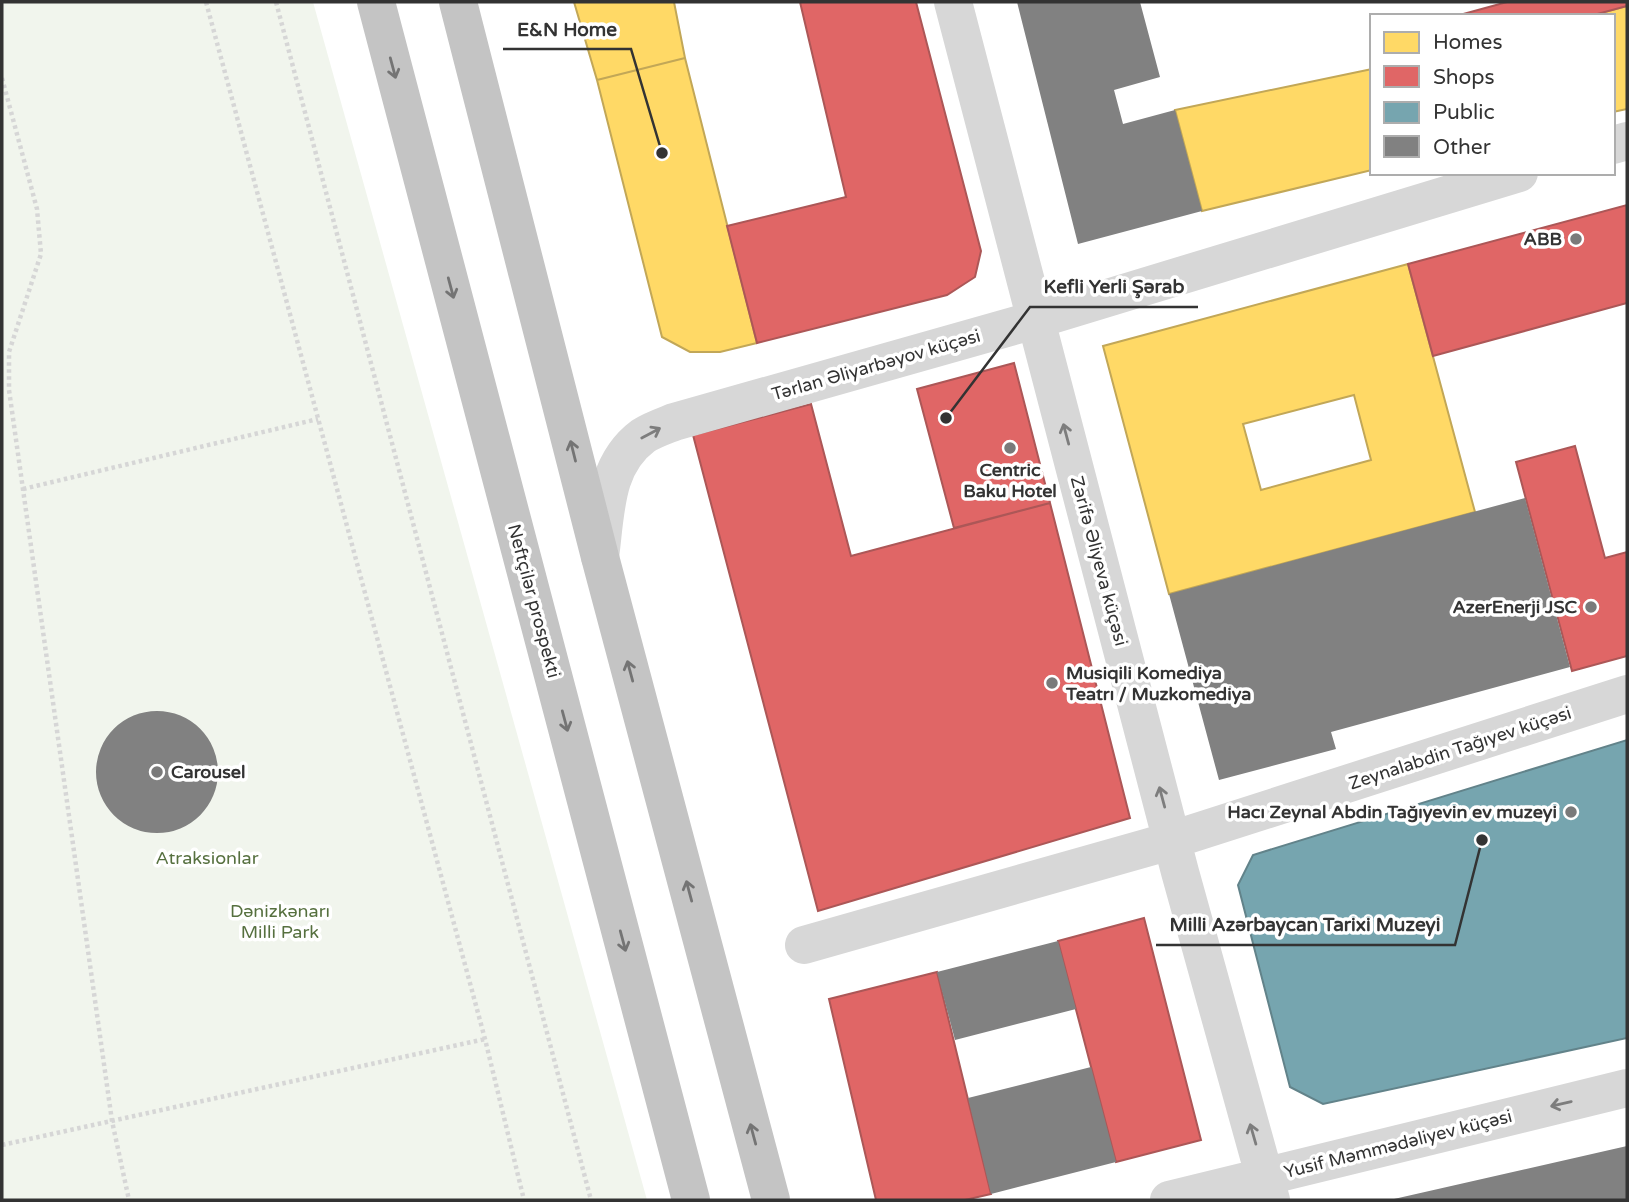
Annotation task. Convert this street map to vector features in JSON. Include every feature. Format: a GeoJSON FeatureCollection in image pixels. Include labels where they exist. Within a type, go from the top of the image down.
{"type":"FeatureCollection","features":[{"type":"Feature","properties":{"kind":"highway","name":"Neftçilər prospekti"},"geometry":{"type":"LineString","coordinates":[[376,2],[691,1200]]}},
{"type":"Feature","properties":{"kind":"highway"},"geometry":{"type":"LineString","coordinates":[[458,2],[600,557],[771,1200]]}},
{"type":"Feature","properties":{"kind":"street","name":"Zərifə Əliyeva küçəsi"},"geometry":{"type":"LineString","coordinates":[[953,2],[1172,840],[1268,1188]]}},
{"type":"Feature","properties":{"kind":"street","name":"Tərlan Əliyarbəyov küçəsi"},"geometry":{"type":"LineString","coordinates":[[600,557],[609,484],[623,456],[645,435],[674,422],[1035,320],[1512,175]]}},
{"type":"Feature","properties":{"kind":"street","name":"Zeynalabdin Tağıyev küçəsi"},"geometry":{"type":"LineString","coordinates":[[804,944],[1172,840],[1627,694]]}},
{"type":"Feature","properties":{"kind":"street","name":"Yusif Məmmədəliyev küçəsi"},"geometry":{"type":"LineString","coordinates":[[1169,1200],[1268,1188],[1627,1088]]}},
{"type":"Feature","properties":{"kind":"path"},"geometry":{"type":"LineString","coordinates":[[206,2],[485,1039],[524,1200]]}},
{"type":"Feature","properties":{"kind":"path"},"geometry":{"type":"LineString","coordinates":[[276,2],[591,1200]]}},
{"type":"Feature","properties":{"kind":"path"},"geometry":{"type":"LineString","coordinates":[[2,78],[37,209],[41,254],[9,352],[9,390],[112,1121],[129,1200]]}},
{"type":"Feature","properties":{"kind":"path"},"geometry":{"type":"LineString","coordinates":[[23,489],[318,419]]}},
{"type":"Feature","properties":{"kind":"path"},"geometry":{"type":"LineString","coordinates":[[2,1145],[485,1039]]}},
{"type":"Feature","properties":{"kind":"green space","name":"Dənizkənarı Milli Park"},"geometry":{"type":"Polygon","coordinates":[[[2,2],[313,2],[647,1200],[2,1200],[2,2]]]}},
{"type":"Feature","properties":{"kind":"building: Homes"},"geometry":{"type":"Polygon","coordinates":[[[574,2],[674,2],[685,58],[597,80],[574,2]]]}},
{"type":"Feature","properties":{"kind":"building: Homes"},"geometry":{"type":"Polygon","coordinates":[[[1627,6],[1627,109],[1615,112],[1615,14],[1597,14],[1627,6]]]}},
{"type":"Feature","properties":{"kind":"building: Homes"},"geometry":{"type":"Polygon","coordinates":[[[685,58],[757,343],[720,352],[690,352],[662,337],[597,80],[685,58]]]}},
{"type":"Feature","properties":{"kind":"building: Homes"},"geometry":{"type":"Polygon","coordinates":[[[1370,69],[1370,170],[1202,211],[1175,110],[1370,69]]]}},
{"type":"Feature","properties":{"kind":"building: Homes"},"geometry":{"type":"Polygon","coordinates":[[[1408,264],[1475,512],[1169,594],[1103,346],[1408,264]],[[1354,395],[1243,424],[1261,490],[1371,460],[1354,395]]]}},
{"type":"Feature","properties":{"kind":"building: Shops"},"geometry":{"type":"Polygon","coordinates":[[[800,2],[916,2],[981,251],[975,277],[947,295],[757,343],[727,226],[846,197],[800,2]]]}},
{"type":"Feature","properties":{"kind":"building: Shops"},"geometry":{"type":"Polygon","coordinates":[[[1507,2],[1627,2],[1627,6],[1597,14],[1463,14],[1507,2]]]}},
{"type":"Feature","properties":{"kind":"building: Shops"},"geometry":{"type":"Polygon","coordinates":[[[1627,205],[1627,303],[1433,356],[1408,264],[1627,205]]]}},
{"type":"Feature","properties":{"kind":"building: Shops"},"geometry":{"type":"Polygon","coordinates":[[[1014,363],[1050,503],[954,528],[917,389],[1014,363]]]}},
{"type":"Feature","properties":{"kind":"building: Shops"},"geometry":{"type":"Polygon","coordinates":[[[811,404],[851,556],[1050,503],[1130,818],[818,911],[693,435],[811,404]]]}},
{"type":"Feature","properties":{"kind":"building: Shops","name":"AzerEnerji JSC"},"geometry":{"type":"Polygon","coordinates":[[[1575,446],[1605,558],[1627,552],[1627,656],[1572,671],[1516,462],[1575,446]]]}},
{"type":"Feature","properties":{"kind":"building: Shops"},"geometry":{"type":"Polygon","coordinates":[[[1144,918],[1201,1140],[1116,1162],[1058,941],[1144,918]]]}},
{"type":"Feature","properties":{"kind":"building: Shops"},"geometry":{"type":"Polygon","coordinates":[[[1144,918],[1201,1140],[1116,1162],[1058,941],[1144,918]]]}},
{"type":"Feature","properties":{"kind":"building: Shops"},"geometry":{"type":"Polygon","coordinates":[[[937,972],[991,1194],[965,1200],[876,1200],[829,999],[937,972]]]}},
{"type":"Feature","properties":{"kind":"building: Public"},"geometry":{"type":"Polygon","coordinates":[[[1627,740],[1627,1038],[1323,1104],[1290,1087],[1238,885],[1253,855],[1627,740]]]}},
{"type":"Feature","properties":{"kind":"building: Other"},"geometry":{"type":"Polygon","coordinates":[[[1017,2],[1140,2],[1160,77],[1114,90],[1123,124],[1175,110],[1202,211],[1078,244],[1017,2]]]}},
{"type":"Feature","properties":{"kind":"building: Other"},"geometry":{"type":"Polygon","coordinates":[[[1525,498],[1570,667],[1331,732],[1336,749],[1219,780],[1169,594],[1525,498]]]}},
{"type":"Feature","properties":{"kind":"building: Other","name":"Carousel"},"geometry":{"type":"Polygon","coordinates":[[[157,711],[180,715],[200,729],[214,749],[218,772],[214,795],[200,815],[180,829],[157,833],[134,829],[114,815],[100,795],[96,772],[100,749],[114,729],[134,715],[157,711]]]}},
{"type":"Feature","properties":{"kind":"building: Other"},"geometry":{"type":"Polygon","coordinates":[[[1058,941],[1076,1009],[955,1040],[937,972],[1058,941]]]}},
{"type":"Feature","properties":{"kind":"building: Other"},"geometry":{"type":"Polygon","coordinates":[[[1091,1067],[1116,1162],[991,1194],[968,1098],[1091,1067]]]}},
{"type":"Feature","properties":{"kind":"building: Other"},"geometry":{"type":"Polygon","coordinates":[[[1627,1146],[1627,1200],[1394,1199],[1627,1146]]]}},
{"type":"Feature","properties":{"kind":"place","name":"E&N Home"},"geometry":{"type":"Point","coordinates":[662,153]}},
{"type":"Feature","properties":{"kind":"place","name":"ABB"},"geometry":{"type":"Point","coordinates":[1576,239]}},
{"type":"Feature","properties":{"kind":"place","name":"Kefli Yerli Şərab"},"geometry":{"type":"Point","coordinates":[946,418]}},
{"type":"Feature","properties":{"kind":"place","name":"Centric Baku Hotel"},"geometry":{"type":"Point","coordinates":[1010,448]}},
{"type":"Feature","properties":{"kind":"place","name":"AzerEnerji JSC"},"geometry":{"type":"Point","coordinates":[1591,607]}},
{"type":"Feature","properties":{"kind":"place","name":"Musiqili Komediya Teatrı / Muzkomediya"},"geometry":{"type":"Point","coordinates":[1052,683]}},
{"type":"Feature","properties":{"kind":"place","name":"Carousel"},"geometry":{"type":"Point","coordinates":[157,772]}},
{"type":"Feature","properties":{"kind":"place","name":"Hacı Zeynal Abdin Tağıyevin ev muzeyi"},"geometry":{"type":"Point","coordinates":[1571,812]}},
{"type":"Feature","properties":{"kind":"place","name":"Milli Azərbaycan Tarixi Muzeyi"},"geometry":{"type":"Point","coordinates":[1482,840]}},
{"type":"Feature","properties":{"kind":"park label","name":"Atraksionlar"},"geometry":{"type":"Point","coordinates":[207,858]}}]}
